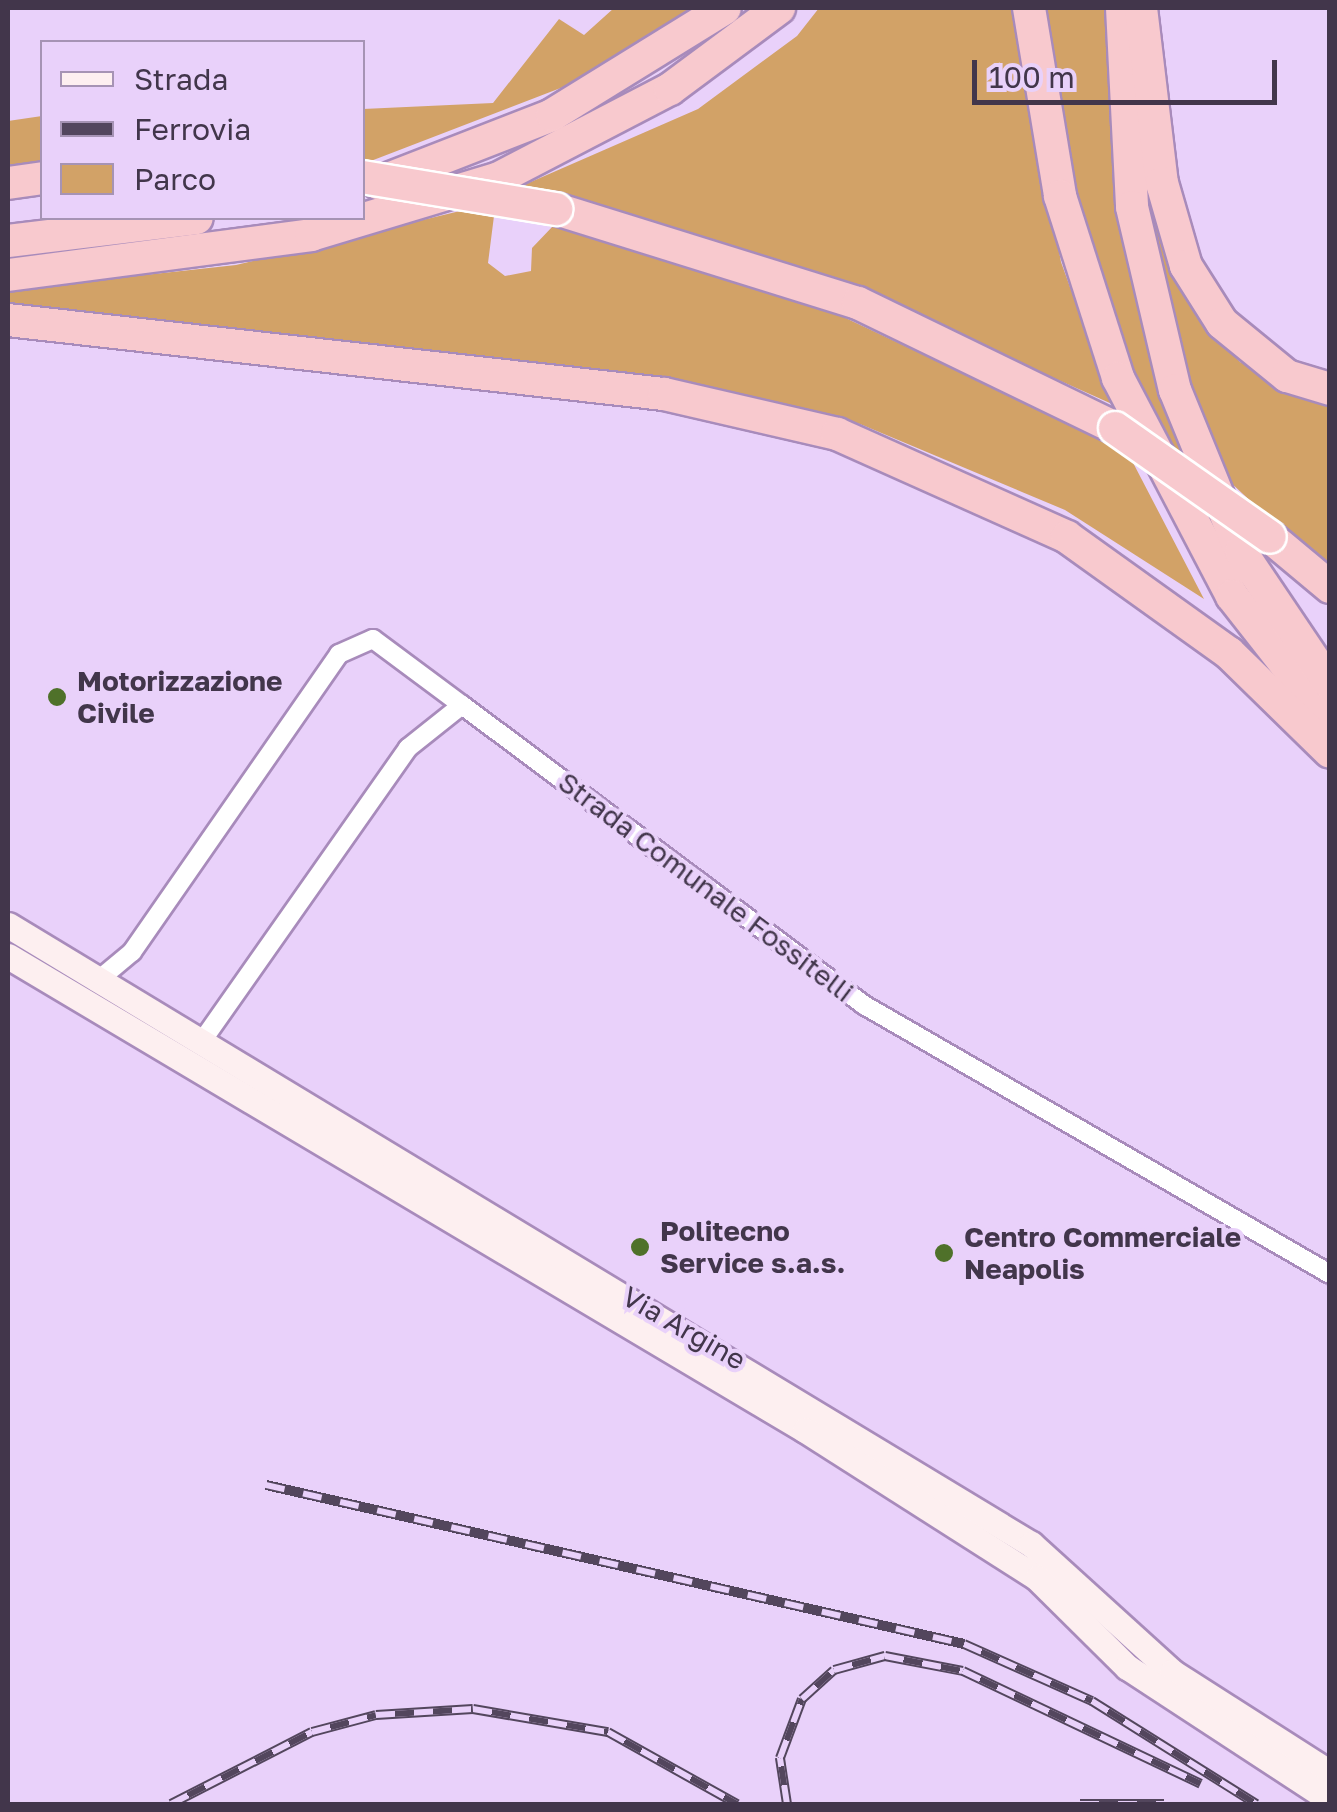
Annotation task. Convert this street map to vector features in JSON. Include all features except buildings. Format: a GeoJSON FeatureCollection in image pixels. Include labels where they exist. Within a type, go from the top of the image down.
{"type":"FeatureCollection","features":[{"type":"Feature","properties":{"kind":"highway"},"geometry":{"type":"LineString","coordinates":[[365,186],[552,115],[725,8]]}},
{"type":"Feature","properties":{"kind":"highway"},"geometry":{"type":"LineString","coordinates":[[365,219],[497,179],[670,89],[779,8]]}},
{"type":"Feature","properties":{"kind":"highway"},"geometry":{"type":"LineString","coordinates":[[1029,8],[1060,196],[1118,378],[1232,596],[1330,721]]}},
{"type":"Feature","properties":{"kind":"highway"},"geometry":{"type":"LineString","coordinates":[[1122,8],[1132,207],[1175,390],[1241,552],[1330,684]]}},
{"type":"Feature","properties":{"kind":"highway"},"geometry":{"type":"LineString","coordinates":[[1141,8],[1162,184],[1186,266],[1222,322],[1286,376],[1330,388]]}},
{"type":"Feature","properties":{"kind":"highway"},"geometry":{"type":"LineString","coordinates":[[365,177],[556,209],[858,303],[1115,428],[1270,537],[1330,587]]}},
{"type":"Feature","properties":{"kind":"highway"},"geometry":{"type":"LineString","coordinates":[[8,183],[40,178]]}},
{"type":"Feature","properties":{"kind":"highway"},"geometry":{"type":"LineString","coordinates":[[8,241],[181,220]]}},
{"type":"Feature","properties":{"kind":"highway"},"geometry":{"type":"LineString","coordinates":[[8,275],[312,235],[362,220]]}},
{"type":"Feature","properties":{"kind":"highway"},"geometry":{"type":"LineString","coordinates":[[8,320],[664,394],[837,434],[996,498],[1082,547],[1229,652],[1330,752]]}},
{"type":"Feature","properties":{"kind":"street","name":"Strada Comunale Fossitelli"},"geometry":{"type":"LineString","coordinates":[[96,982],[132,952],[339,654],[373,639],[864,1005],[1330,1274]]}},
{"type":"Feature","properties":{"kind":"street"},"geometry":{"type":"LineString","coordinates":[[200,1044],[408,748],[462,705]]}},
{"type":"Feature","properties":{"kind":"street","name":"Via Argine"},"geometry":{"type":"LineString","coordinates":[[8,924],[96,982],[999,1524],[1074,1577],[1172,1672],[1330,1772]]}},
{"type":"Feature","properties":{"kind":"street","name":"Via Argine"},"geometry":{"type":"LineString","coordinates":[[8,956],[820,1439],[1037,1578],[1142,1678],[1330,1800]]}},
{"type":"Feature","properties":{"kind":"green space"},"geometry":{"type":"Polygon","coordinates":[[[614,8],[693,8],[571,84],[365,163],[365,109],[493,103],[559,19],[584,35],[614,8]]]}},
{"type":"Feature","properties":{"kind":"green space"},"geometry":{"type":"Polygon","coordinates":[[[819,8],[1014,8],[1061,262],[1112,404],[822,274],[517,188],[698,109],[797,36],[819,8]]]}},
{"type":"Feature","properties":{"kind":"green space"},"geometry":{"type":"Polygon","coordinates":[[[1041,8],[1111,8],[1123,231],[1183,455],[1162,444],[1129,371],[1061,145],[1041,8]]]}},
{"type":"Feature","properties":{"kind":"green space"},"geometry":{"type":"Polygon","coordinates":[[[40,116],[40,172],[8,176],[8,121],[40,116]]]}},
{"type":"Feature","properties":{"kind":"green space"},"geometry":{"type":"Polygon","coordinates":[[[1141,157],[1164,255],[1209,330],[1240,362],[1329,404],[1329,574],[1229,481],[1201,423],[1153,261],[1141,157]]]}},
{"type":"Feature","properties":{"kind":"green space"},"geometry":{"type":"Polygon","coordinates":[[[460,211],[494,216],[488,263],[505,276],[531,271],[532,248],[553,226],[837,314],[1096,436],[1129,455],[1204,599],[1065,510],[860,424],[654,377],[8,310],[8,290],[236,265],[460,211]]]}},
{"type":"Feature","properties":{"kind":"railway"},"geometry":{"type":"LineString","coordinates":[[266,1485],[964,1644],[1092,1701],[1256,1804]]}},
{"type":"Feature","properties":{"kind":"railway"},"geometry":{"type":"LineString","coordinates":[[787,1804],[780,1758],[802,1699],[834,1670],[885,1656],[963,1671],[1201,1784]]}},
{"type":"Feature","properties":{"kind":"railway"},"geometry":{"type":"LineString","coordinates":[[171,1804],[312,1732],[376,1715],[473,1709],[608,1732],[737,1804]]}},
{"type":"Feature","properties":{"kind":"railway"},"geometry":{"type":"LineString","coordinates":[[1080,1804],[1164,1804]]}},
{"type":"Feature","properties":{"kind":"place","name":"Motorizzazione Civile"},"geometry":{"type":"Point","coordinates":[57,697]}},
{"type":"Feature","properties":{"kind":"place","name":"Politecno Service s.a.s."},"geometry":{"type":"Point","coordinates":[640,1247]}},
{"type":"Feature","properties":{"kind":"place","name":"Centro Commerciale Neapolis"},"geometry":{"type":"Point","coordinates":[944,1253]}}]}
